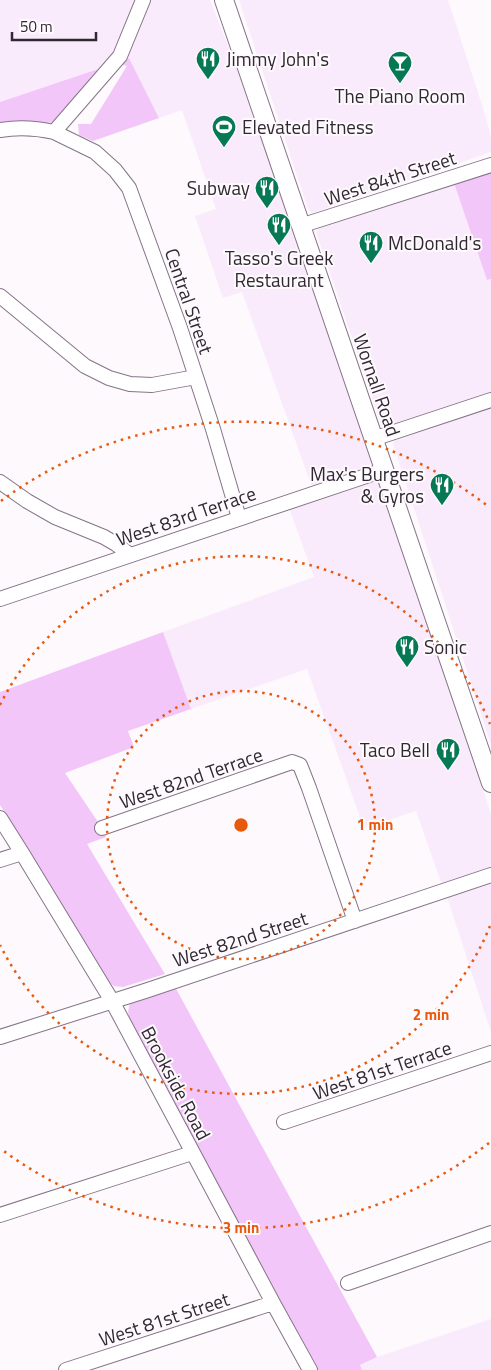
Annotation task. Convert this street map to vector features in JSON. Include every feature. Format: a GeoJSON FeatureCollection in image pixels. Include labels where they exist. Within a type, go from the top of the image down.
{"type":"FeatureCollection","features":[{"type":"Feature","properties":{"kind":"main road","name":"Wornall Road"},"geometry":{"type":"LineString","coordinates":[[224,0],[491,783]]}},
{"type":"Feature","properties":{"kind":"street"},"geometry":{"type":"LineString","coordinates":[[54,132],[120,56],[143,0]]}},
{"type":"Feature","properties":{"kind":"street","name":"Central Street"},"geometry":{"type":"LineString","coordinates":[[0,130],[15,128],[54,132],[95,152],[115,170],[129,188],[164,282],[196,377],[239,518]]}},
{"type":"Feature","properties":{"kind":"street","name":"West 84th Street"},"geometry":{"type":"LineString","coordinates":[[300,226],[491,165]]}},
{"type":"Feature","properties":{"kind":"street"},"geometry":{"type":"LineString","coordinates":[[0,296],[85,366],[109,378],[130,384],[152,385],[196,377]]}},
{"type":"Feature","properties":{"kind":"street"},"geometry":{"type":"LineString","coordinates":[[373,439],[491,400]]}},
{"type":"Feature","properties":{"kind":"street","name":"West 83rd Terrace"},"geometry":{"type":"LineString","coordinates":[[0,599],[384,470]]}},
{"type":"Feature","properties":{"kind":"street"},"geometry":{"type":"LineString","coordinates":[[0,482],[27,501],[55,517],[104,537],[130,555]]}},
{"type":"Feature","properties":{"kind":"street","name":"West 82nd Terrace"},"geometry":{"type":"LineString","coordinates":[[102,828],[292,762],[300,765],[309,788],[354,921]]}},
{"type":"Feature","properties":{"kind":"street","name":"Brookside Road"},"geometry":{"type":"LineString","coordinates":[[0,818],[112,1002],[310,1370]]}},
{"type":"Feature","properties":{"kind":"street"},"geometry":{"type":"LineString","coordinates":[[0,860],[22,853]]}},
{"type":"Feature","properties":{"kind":"street","name":"West 82nd Street"},"geometry":{"type":"LineString","coordinates":[[0,1037],[112,1002],[491,875]]}},
{"type":"Feature","properties":{"kind":"street","name":"West 81st Terrace"},"geometry":{"type":"LineString","coordinates":[[284,1122],[491,1053]]}},
{"type":"Feature","properties":{"kind":"street"},"geometry":{"type":"LineString","coordinates":[[0,1215],[192,1153]]}},
{"type":"Feature","properties":{"kind":"street"},"geometry":{"type":"LineString","coordinates":[[348,1283],[491,1233]]}},
{"type":"Feature","properties":{"kind":"street","name":"West 81st Street"},"geometry":{"type":"LineString","coordinates":[[66,1370],[273,1303]]}},
{"type":"Feature","properties":{"kind":"shaded area"},"geometry":{"type":"Polygon","coordinates":[[[0,0],[210,0],[238,71],[371,462],[368,468],[312,487],[242,292],[223,298],[195,216],[216,209],[182,110],[159,118],[129,58],[0,102],[0,0]]]}},
{"type":"Feature","properties":{"kind":"shaded area"},"geometry":{"type":"Polygon","coordinates":[[[239,0],[448,0],[484,111],[491,137],[491,152],[312,213],[308,209],[239,0]]]}},
{"type":"Feature","properties":{"kind":"shaded area"},"geometry":{"type":"Polygon","coordinates":[[[129,58],[159,118],[93,141],[79,135],[78,124],[91,124],[127,66],[118,64],[119,62],[129,58]]]}},
{"type":"Feature","properties":{"kind":"shaded area"},"geometry":{"type":"Polygon","coordinates":[[[98,69],[63,116],[55,122],[0,124],[0,102],[98,69]]]}},
{"type":"Feature","properties":{"kind":"shaded area"},"geometry":{"type":"Polygon","coordinates":[[[491,171],[491,279],[487,280],[454,183],[491,171]]]}},
{"type":"Feature","properties":{"kind":"shaded area"},"geometry":{"type":"Polygon","coordinates":[[[454,183],[487,280],[491,279],[491,393],[388,427],[381,424],[316,232],[319,228],[454,183]]]}},
{"type":"Feature","properties":{"kind":"shaded area"},"geometry":{"type":"Polygon","coordinates":[[[491,407],[491,745],[393,444],[395,437],[491,407]]]}},
{"type":"Feature","properties":{"kind":"shaded area"},"geometry":{"type":"Polygon","coordinates":[[[371,480],[378,481],[382,486],[491,814],[491,869],[442,885],[416,811],[364,828],[307,669],[191,709],[163,632],[314,577],[289,508],[371,480]]]}},
{"type":"Feature","properties":{"kind":"shaded area"},"geometry":{"type":"Polygon","coordinates":[[[163,632],[191,709],[128,731],[134,747],[65,773],[106,837],[87,844],[165,974],[123,987],[114,986],[106,980],[0,805],[0,692],[163,632]]]}},
{"type":"Feature","properties":{"kind":"shaded area"},"geometry":{"type":"Polygon","coordinates":[[[491,883],[491,1032],[447,897],[491,883]]]}},
{"type":"Feature","properties":{"kind":"shaded area"},"geometry":{"type":"Polygon","coordinates":[[[174,985],[377,1357],[360,1365],[362,1370],[317,1370],[130,1022],[128,1012],[130,1002],[174,985]]]}},
{"type":"Feature","properties":{"kind":"shaded area"},"geometry":{"type":"Polygon","coordinates":[[[491,1319],[491,1370],[362,1370],[360,1365],[377,1357],[491,1319]]]}},
{"type":"Feature","properties":{"kind":"place","name":"Jimmy John's"},"geometry":{"type":"Point","coordinates":[208,80]}},
{"type":"Feature","properties":{"kind":"place","name":"The Piano Room"},"geometry":{"type":"Point","coordinates":[400,84]}},
{"type":"Feature","properties":{"kind":"place","name":"Elevated Fitness"},"geometry":{"type":"Point","coordinates":[224,148]}},
{"type":"Feature","properties":{"kind":"place","name":"Subway"},"geometry":{"type":"Point","coordinates":[267,209]}},
{"type":"Feature","properties":{"kind":"place","name":"Tasso's Greek Restaurant"},"geometry":{"type":"Point","coordinates":[279,246]}},
{"type":"Feature","properties":{"kind":"place","name":"McDonald's"},"geometry":{"type":"Point","coordinates":[371,264]}},
{"type":"Feature","properties":{"kind":"place","name":"Max's Burgers & Gyros"},"geometry":{"type":"Point","coordinates":[442,506]}},
{"type":"Feature","properties":{"kind":"place","name":"Sonic"},"geometry":{"type":"Point","coordinates":[407,668]}},
{"type":"Feature","properties":{"kind":"place","name":"Taco Bell"},"geometry":{"type":"Point","coordinates":[448,771]}}]}
